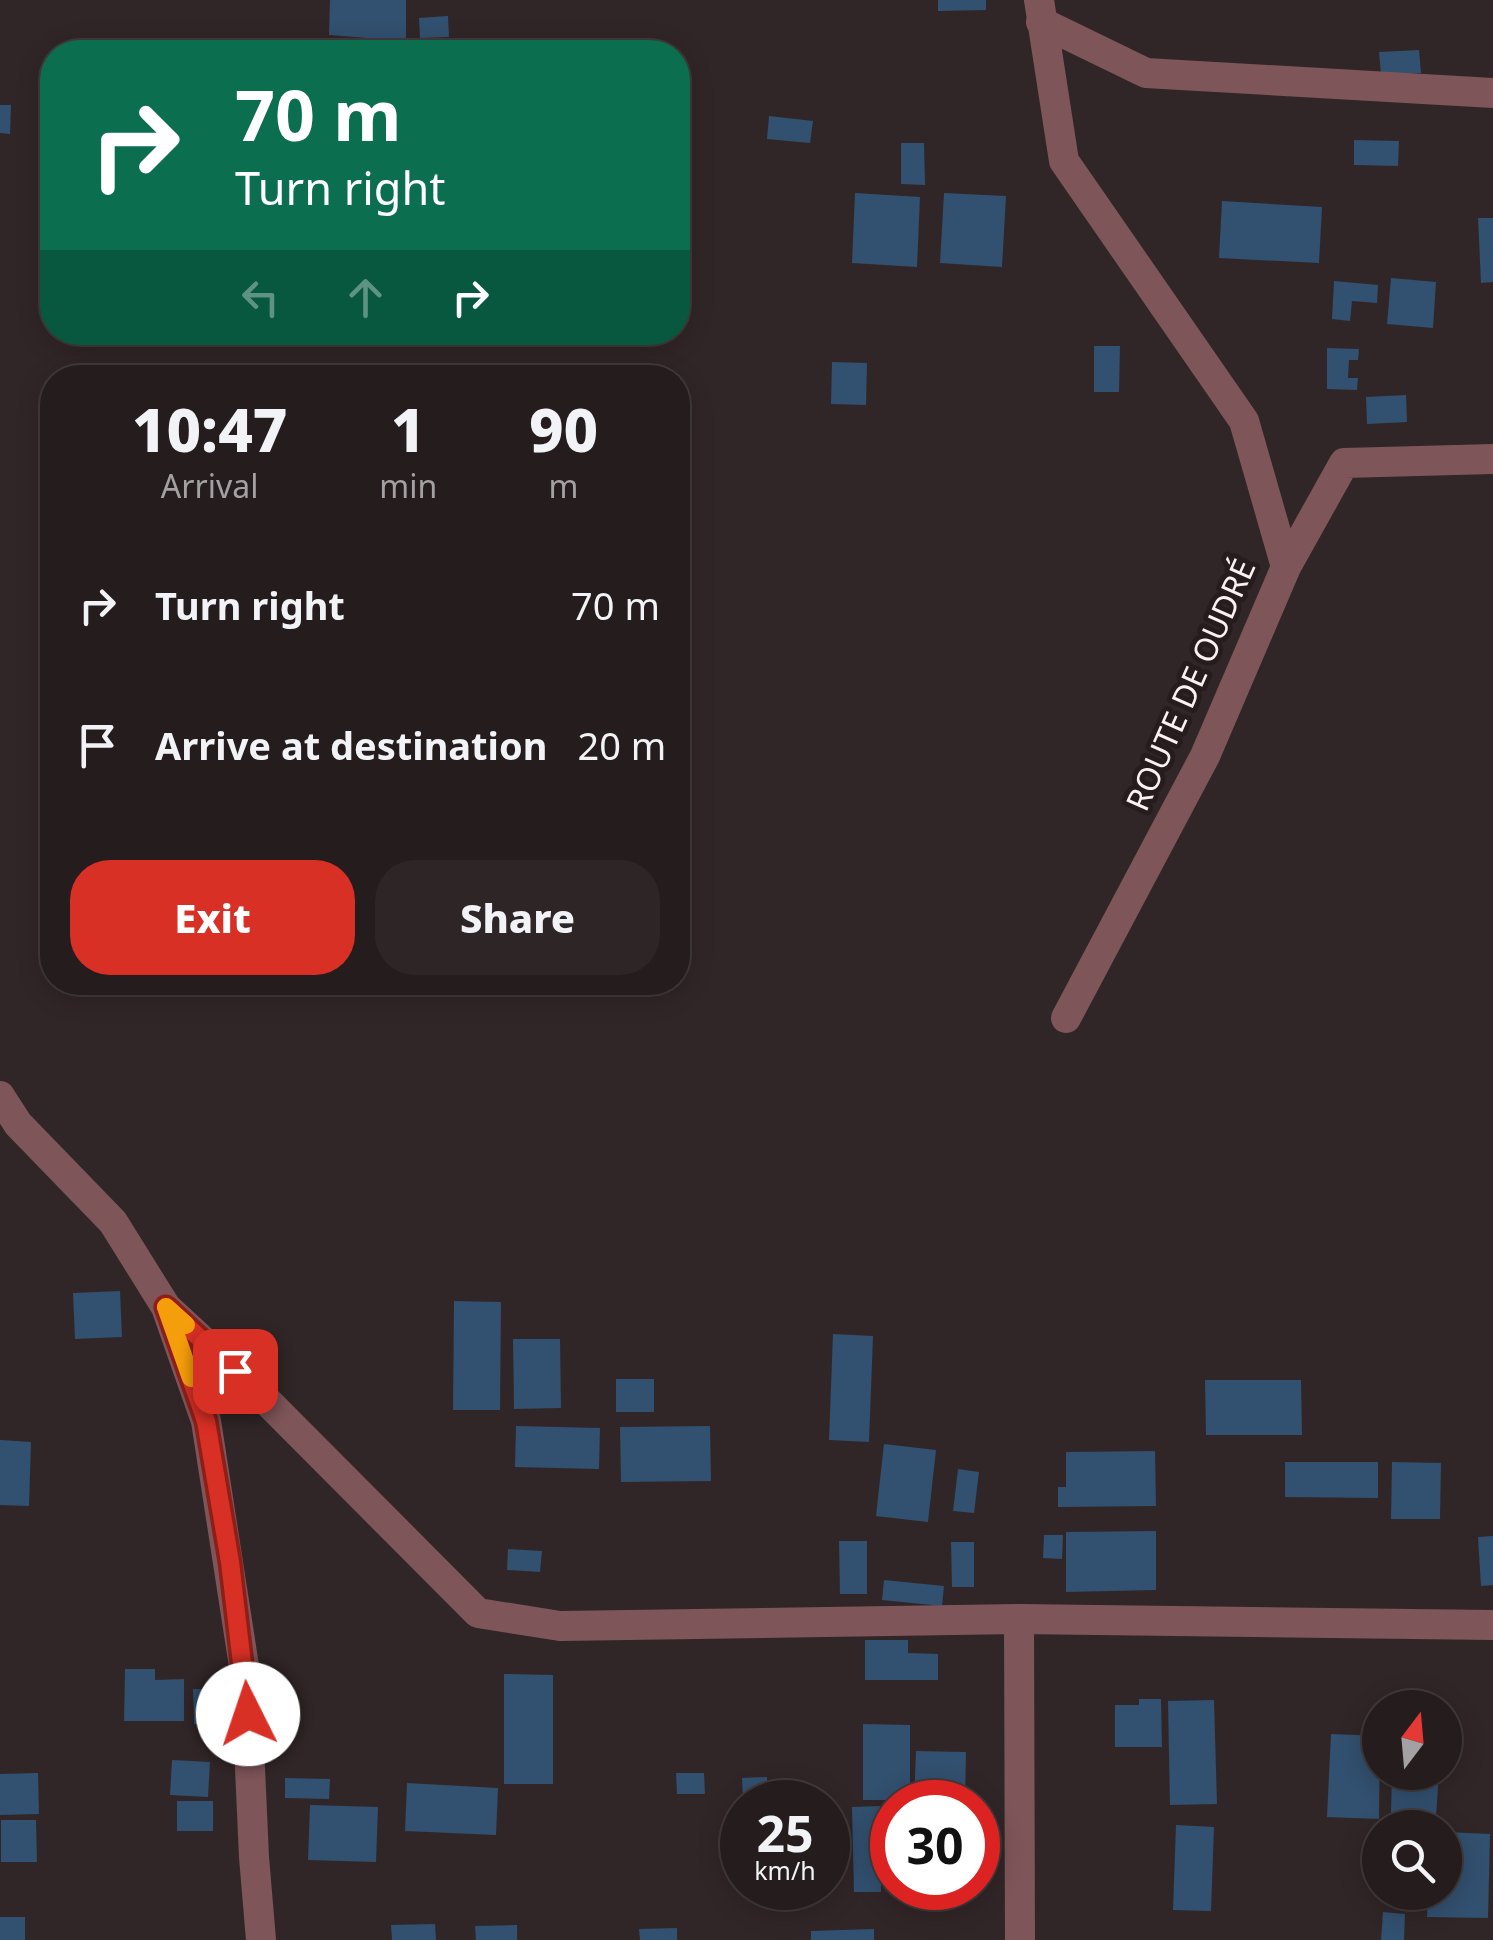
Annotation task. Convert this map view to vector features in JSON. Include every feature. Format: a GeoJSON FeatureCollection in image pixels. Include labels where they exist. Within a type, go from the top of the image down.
{"type":"FeatureCollection","features":[{"type":"Feature","properties":{"kind":"street"},"geometry":{"type":"LineString","coordinates":[[1040,11],[1146,73],[1493,93]]}},
{"type":"Feature","properties":{"kind":"street","name":"ROUTE DE OUDRÉ"},"geometry":{"type":"LineString","coordinates":[[1040,11],[1064,161],[1244,420],[1286,568],[1205,756],[1066,1018]]}},
{"type":"Feature","properties":{"kind":"street"},"geometry":{"type":"LineString","coordinates":[[1286,568],[1344,463],[1493,459]]}},
{"type":"Feature","properties":{"kind":"street"},"geometry":{"type":"LineString","coordinates":[[0,1096],[18,1124],[113,1222],[166,1307],[206,1421],[246,1678],[261,1940]]}},
{"type":"Feature","properties":{"kind":"street"},"geometry":{"type":"LineString","coordinates":[[166,1307],[258,1392],[478,1613],[560,1626],[1019,1619],[1493,1624]]}},
{"type":"Feature","properties":{"kind":"street"},"geometry":{"type":"LineString","coordinates":[[1019,1619],[1020,1940]]}},
{"type":"Feature","properties":{"kind":"building"},"geometry":{"type":"Polygon","coordinates":[[[330,0],[406,0],[406,40],[329,35],[330,0]]]}},
{"type":"Feature","properties":{"kind":"building"},"geometry":{"type":"Polygon","coordinates":[[[938,0],[986,0],[986,10],[938,11],[938,0]]]}},
{"type":"Feature","properties":{"kind":"building"},"geometry":{"type":"Polygon","coordinates":[[[448,16],[449,37],[420,38],[419,18],[448,16]]]}},
{"type":"Feature","properties":{"kind":"building"},"geometry":{"type":"Polygon","coordinates":[[[1419,50],[1421,73],[1381,75],[1379,52],[1419,50]]]}},
{"type":"Feature","properties":{"kind":"building"},"geometry":{"type":"Polygon","coordinates":[[[0,105],[11,105],[10,134],[0,133],[0,105]]]}},
{"type":"Feature","properties":{"kind":"building"},"geometry":{"type":"Polygon","coordinates":[[[769,116],[813,121],[810,143],[767,139],[769,116]]]}},
{"type":"Feature","properties":{"kind":"building"},"geometry":{"type":"Polygon","coordinates":[[[1354,140],[1399,141],[1398,166],[1354,165],[1354,140]]]}},
{"type":"Feature","properties":{"kind":"building"},"geometry":{"type":"Polygon","coordinates":[[[901,143],[924,143],[925,185],[901,184],[901,143]]]}},
{"type":"Feature","properties":{"kind":"building"},"geometry":{"type":"Polygon","coordinates":[[[855,193],[920,197],[917,267],[852,263],[855,193]]]}},
{"type":"Feature","properties":{"kind":"building"},"geometry":{"type":"Polygon","coordinates":[[[944,193],[1006,196],[1002,267],[940,263],[944,193]]]}},
{"type":"Feature","properties":{"kind":"building"},"geometry":{"type":"Polygon","coordinates":[[[1222,201],[1322,207],[1319,263],[1219,258],[1222,201]]]}},
{"type":"Feature","properties":{"kind":"building"},"geometry":{"type":"Polygon","coordinates":[[[1478,218],[1493,218],[1493,282],[1481,283],[1478,218]]]}},
{"type":"Feature","properties":{"kind":"building"},"geometry":{"type":"Polygon","coordinates":[[[1391,278],[1436,282],[1433,328],[1387,324],[1391,278]]]}},
{"type":"Feature","properties":{"kind":"building"},"geometry":{"type":"Polygon","coordinates":[[[1334,281],[1378,285],[1377,303],[1352,301],[1350,321],[1332,319],[1334,281]]]}},
{"type":"Feature","properties":{"kind":"building"},"geometry":{"type":"Polygon","coordinates":[[[1094,346],[1120,346],[1119,392],[1094,392],[1094,346]]]}},
{"type":"Feature","properties":{"kind":"building"},"geometry":{"type":"Polygon","coordinates":[[[1327,348],[1359,349],[1358,360],[1349,360],[1348,378],[1358,378],[1357,390],[1327,389],[1327,348]]]}},
{"type":"Feature","properties":{"kind":"building"},"geometry":{"type":"Polygon","coordinates":[[[832,362],[867,363],[866,405],[831,404],[832,362]]]}},
{"type":"Feature","properties":{"kind":"building"},"geometry":{"type":"Polygon","coordinates":[[[1406,395],[1407,422],[1367,424],[1366,397],[1406,395]]]}},
{"type":"Feature","properties":{"kind":"building"},"geometry":{"type":"Polygon","coordinates":[[[120,1291],[122,1337],[75,1339],[73,1293],[120,1291]]]}},
{"type":"Feature","properties":{"kind":"building"},"geometry":{"type":"Polygon","coordinates":[[[454,1301],[501,1302],[500,1410],[453,1410],[454,1301]]]}},
{"type":"Feature","properties":{"kind":"building"},"geometry":{"type":"Polygon","coordinates":[[[833,1334],[873,1336],[869,1442],[829,1440],[833,1334]]]}},
{"type":"Feature","properties":{"kind":"building"},"geometry":{"type":"Polygon","coordinates":[[[513,1339],[560,1339],[561,1408],[514,1409],[513,1339]]]}},
{"type":"Feature","properties":{"kind":"building"},"geometry":{"type":"Polygon","coordinates":[[[616,1379],[654,1379],[654,1412],[616,1412],[616,1379]]]}},
{"type":"Feature","properties":{"kind":"building"},"geometry":{"type":"Polygon","coordinates":[[[1205,1380],[1301,1380],[1302,1435],[1206,1435],[1205,1380]]]}},
{"type":"Feature","properties":{"kind":"building"},"geometry":{"type":"Polygon","coordinates":[[[516,1426],[600,1428],[599,1469],[515,1467],[516,1426]]]}},
{"type":"Feature","properties":{"kind":"building"},"geometry":{"type":"Polygon","coordinates":[[[710,1426],[711,1481],[621,1482],[620,1427],[710,1426]]]}},
{"type":"Feature","properties":{"kind":"building"},"geometry":{"type":"Polygon","coordinates":[[[0,1440],[31,1442],[29,1506],[0,1505],[0,1440]]]}},
{"type":"Feature","properties":{"kind":"building"},"geometry":{"type":"Polygon","coordinates":[[[884,1444],[936,1450],[928,1522],[876,1516],[884,1444]]]}},
{"type":"Feature","properties":{"kind":"building"},"geometry":{"type":"Polygon","coordinates":[[[1155,1451],[1156,1506],[1058,1507],[1058,1487],[1066,1487],[1066,1452],[1155,1451]]]}},
{"type":"Feature","properties":{"kind":"building"},"geometry":{"type":"Polygon","coordinates":[[[1285,1462],[1378,1462],[1378,1498],[1285,1497],[1285,1462]]]}},
{"type":"Feature","properties":{"kind":"building"},"geometry":{"type":"Polygon","coordinates":[[[1392,1462],[1441,1463],[1440,1519],[1391,1519],[1392,1462]]]}},
{"type":"Feature","properties":{"kind":"building"},"geometry":{"type":"Polygon","coordinates":[[[958,1469],[979,1472],[974,1513],[953,1511],[958,1469]]]}},
{"type":"Feature","properties":{"kind":"building"},"geometry":{"type":"Polygon","coordinates":[[[1156,1531],[1156,1590],[1066,1592],[1066,1532],[1156,1531]]]}},
{"type":"Feature","properties":{"kind":"building"},"geometry":{"type":"Polygon","coordinates":[[[1044,1535],[1063,1535],[1062,1559],[1043,1558],[1044,1535]]]}},
{"type":"Feature","properties":{"kind":"building"},"geometry":{"type":"Polygon","coordinates":[[[1493,1536],[1493,1585],[1481,1586],[1478,1537],[1493,1536]]]}},
{"type":"Feature","properties":{"kind":"building"},"geometry":{"type":"Polygon","coordinates":[[[839,1541],[867,1541],[867,1594],[840,1594],[839,1541]]]}},
{"type":"Feature","properties":{"kind":"building"},"geometry":{"type":"Polygon","coordinates":[[[951,1542],[974,1542],[974,1587],[952,1587],[951,1542]]]}},
{"type":"Feature","properties":{"kind":"building"},"geometry":{"type":"Polygon","coordinates":[[[508,1549],[542,1551],[540,1572],[507,1570],[508,1549]]]}},
{"type":"Feature","properties":{"kind":"building"},"geometry":{"type":"Polygon","coordinates":[[[884,1580],[944,1586],[942,1606],[882,1600],[884,1580]]]}},
{"type":"Feature","properties":{"kind":"building"},"geometry":{"type":"Polygon","coordinates":[[[865,1640],[908,1640],[908,1653],[938,1654],[938,1680],[865,1680],[865,1640]]]}},
{"type":"Feature","properties":{"kind":"building"},"geometry":{"type":"Polygon","coordinates":[[[125,1669],[155,1669],[155,1680],[184,1679],[184,1721],[124,1721],[125,1669]]]}},
{"type":"Feature","properties":{"kind":"building"},"geometry":{"type":"Polygon","coordinates":[[[504,1674],[553,1675],[553,1784],[504,1784],[504,1674]]]}},
{"type":"Feature","properties":{"kind":"building"},"geometry":{"type":"Polygon","coordinates":[[[193,1689],[219,1689],[219,1724],[194,1724],[193,1689]]]}},
{"type":"Feature","properties":{"kind":"building"},"geometry":{"type":"Polygon","coordinates":[[[1139,1699],[1161,1699],[1162,1747],[1115,1747],[1115,1705],[1139,1705],[1139,1699]]]}},
{"type":"Feature","properties":{"kind":"building"},"geometry":{"type":"Polygon","coordinates":[[[1214,1700],[1217,1804],[1170,1805],[1168,1701],[1214,1700]]]}},
{"type":"Feature","properties":{"kind":"building"},"geometry":{"type":"Polygon","coordinates":[[[863,1724],[910,1725],[910,1780],[870,1780],[870,1800],[863,1800],[863,1724]]]}},
{"type":"Feature","properties":{"kind":"building"},"geometry":{"type":"Polygon","coordinates":[[[1331,1734],[1362,1735],[1362,1790],[1379,1790],[1379,1810],[1362,1810],[1362,1818],[1327,1817],[1331,1734]]]}},
{"type":"Feature","properties":{"kind":"building"},"geometry":{"type":"Polygon","coordinates":[[[916,1751],[966,1752],[965,1780],[915,1780],[916,1751]]]}},
{"type":"Feature","properties":{"kind":"building"},"geometry":{"type":"Polygon","coordinates":[[[172,1760],[210,1762],[208,1797],[170,1795],[172,1760]]]}},
{"type":"Feature","properties":{"kind":"building"},"geometry":{"type":"Polygon","coordinates":[[[38,1773],[39,1814],[0,1815],[0,1774],[38,1773]]]}},
{"type":"Feature","properties":{"kind":"building"},"geometry":{"type":"Polygon","coordinates":[[[676,1773],[704,1773],[705,1794],[677,1794],[676,1773]]]}},
{"type":"Feature","properties":{"kind":"building"},"geometry":{"type":"Polygon","coordinates":[[[767,1777],[767,1780],[742,1780],[767,1777]]]}},
{"type":"Feature","properties":{"kind":"building"},"geometry":{"type":"Polygon","coordinates":[[[285,1778],[330,1779],[329,1799],[285,1798],[285,1778]]]}},
{"type":"Feature","properties":{"kind":"building"},"geometry":{"type":"Polygon","coordinates":[[[407,1783],[498,1788],[496,1835],[405,1831],[407,1783]]]}},
{"type":"Feature","properties":{"kind":"building"},"geometry":{"type":"Polygon","coordinates":[[[1392,1790],[1438,1790],[1436,1810],[1391,1810],[1392,1790]]]}},
{"type":"Feature","properties":{"kind":"building"},"geometry":{"type":"Polygon","coordinates":[[[177,1801],[213,1801],[213,1831],[177,1831],[177,1801]]]}},
{"type":"Feature","properties":{"kind":"building"},"geometry":{"type":"Polygon","coordinates":[[[310,1805],[378,1807],[376,1862],[308,1860],[310,1805]]]}},
{"type":"Feature","properties":{"kind":"building"},"geometry":{"type":"Polygon","coordinates":[[[870,1806],[870,1892],[854,1892],[852,1807],[870,1806]]]}},
{"type":"Feature","properties":{"kind":"building"},"geometry":{"type":"Polygon","coordinates":[[[1,1820],[36,1820],[37,1862],[1,1862],[1,1820]]]}},
{"type":"Feature","properties":{"kind":"building"},"geometry":{"type":"Polygon","coordinates":[[[1176,1825],[1214,1827],[1211,1911],[1173,1910],[1176,1825]]]}},
{"type":"Feature","properties":{"kind":"building"},"geometry":{"type":"Polygon","coordinates":[[[1462,1833],[1490,1834],[1488,1918],[1427,1917],[1427,1910],[1462,1910],[1462,1833]]]}},
{"type":"Feature","properties":{"kind":"building"},"geometry":{"type":"Polygon","coordinates":[[[1383,1912],[1405,1914],[1404,1940],[1381,1940],[1383,1912]]]}},
{"type":"Feature","properties":{"kind":"building"},"geometry":{"type":"Polygon","coordinates":[[[0,1917],[25,1917],[25,1940],[0,1940],[0,1917]]]}},
{"type":"Feature","properties":{"kind":"building"},"geometry":{"type":"Polygon","coordinates":[[[435,1924],[436,1940],[392,1940],[391,1925],[435,1924]]]}},
{"type":"Feature","properties":{"kind":"building"},"geometry":{"type":"Polygon","coordinates":[[[517,1925],[517,1940],[476,1940],[475,1926],[517,1925]]]}},
{"type":"Feature","properties":{"kind":"building"},"geometry":{"type":"Polygon","coordinates":[[[677,1928],[677,1940],[640,1940],[639,1929],[677,1928]]]}},
{"type":"Feature","properties":{"kind":"building"},"geometry":{"type":"Polygon","coordinates":[[[874,1929],[874,1940],[811,1940],[811,1931],[874,1929]]]}},
{"type":"Feature","properties":{"kind":"slow traffic"},"geometry":{"type":"LineString","coordinates":[[186,1325],[166,1307],[191,1378]]}},
{"type":"Feature","properties":{"kind":"route"},"geometry":{"type":"LineString","coordinates":[[235,1371],[166,1307],[206,1421],[230,1562],[248,1714]]}}]}
